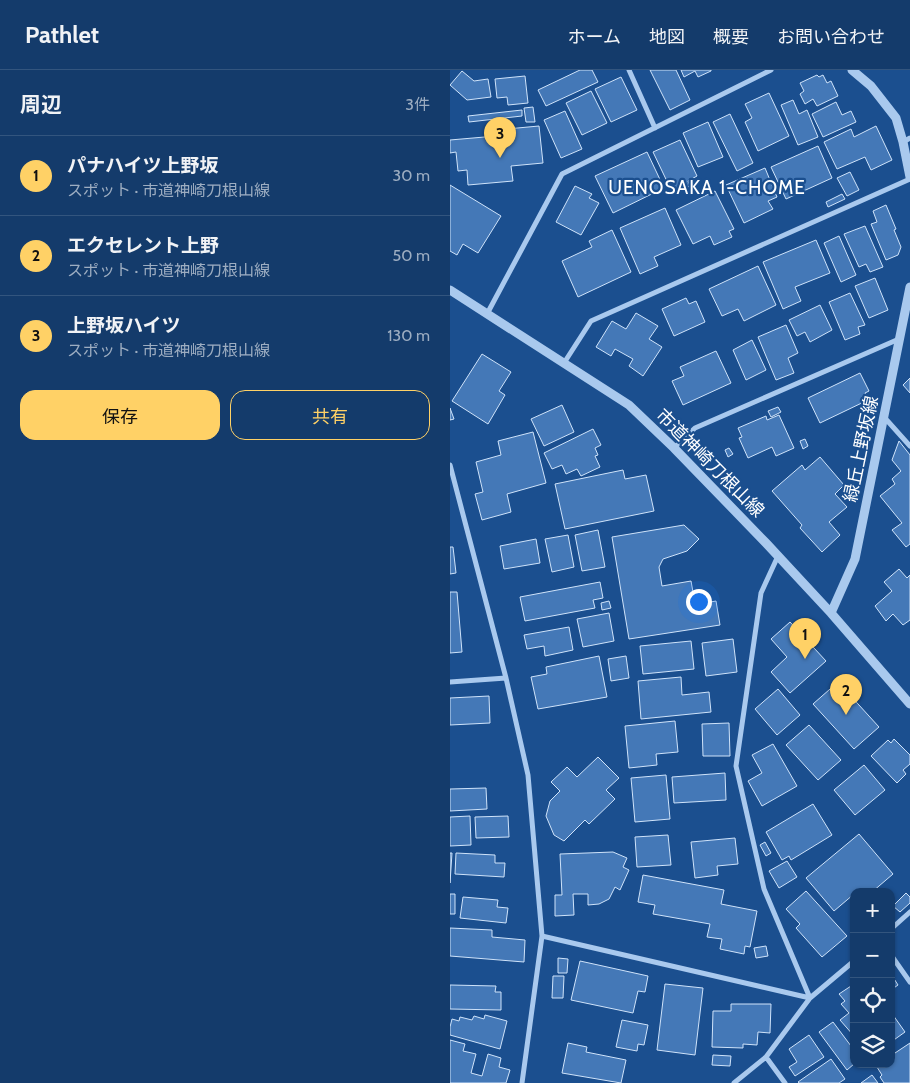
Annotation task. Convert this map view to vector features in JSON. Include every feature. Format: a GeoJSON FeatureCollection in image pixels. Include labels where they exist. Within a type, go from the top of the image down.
{"type":"FeatureCollection","features":[{"type":"Feature","properties":{"kind":"street"},"geometry":{"type":"LineString","coordinates":[[629,70],[655,128]]}},
{"type":"Feature","properties":{"kind":"street"},"geometry":{"type":"LineString","coordinates":[[487,314],[562,174],[771,70]]}},
{"type":"Feature","properties":{"kind":"street"},"geometry":{"type":"LineString","coordinates":[[564,363],[591,322],[910,178],[907,140],[896,118],[871,86],[852,70]]}},
{"type":"Feature","properties":{"kind":"street","name":"緑丘上野坂線"},"geometry":{"type":"LineString","coordinates":[[831,613],[855,560],[910,287]]}},
{"type":"Feature","properties":{"kind":"street","name":"市道神崎刀根山線"},"geometry":{"type":"LineString","coordinates":[[450,290],[629,405],[674,448],[778,555],[910,704]]}},
{"type":"Feature","properties":{"kind":"street"},"geometry":{"type":"LineString","coordinates":[[674,448],[695,428],[900,338]]}},
{"type":"Feature","properties":{"kind":"street"},"geometry":{"type":"LineString","coordinates":[[884,417],[910,446]]}},
{"type":"Feature","properties":{"kind":"street"},"geometry":{"type":"LineString","coordinates":[[450,464],[506,678],[528,774],[542,936],[522,1083]]}},
{"type":"Feature","properties":{"kind":"street"},"geometry":{"type":"LineString","coordinates":[[778,555],[766,584],[760,593],[736,766],[764,889],[810,998]]}},
{"type":"Feature","properties":{"kind":"street"},"geometry":{"type":"LineString","coordinates":[[450,682],[506,678]]}},
{"type":"Feature","properties":{"kind":"street"},"geometry":{"type":"LineString","coordinates":[[895,925],[910,912]]}},
{"type":"Feature","properties":{"kind":"street"},"geometry":{"type":"LineString","coordinates":[[542,936],[810,998]]}},
{"type":"Feature","properties":{"kind":"street"},"geometry":{"type":"LineString","coordinates":[[895,961],[910,982]]}},
{"type":"Feature","properties":{"kind":"street"},"geometry":{"type":"LineString","coordinates":[[734,1083],[766,1057],[810,998],[850,964]]}},
{"type":"Feature","properties":{"kind":"street"},"geometry":{"type":"LineString","coordinates":[[766,1057],[785,1083]]}},
{"type":"Feature","properties":{"kind":"building"},"geometry":{"type":"Polygon","coordinates":[[[580,70],[592,70],[598,82],[546,106],[538,90],[580,70]]]}},
{"type":"Feature","properties":{"kind":"building"},"geometry":{"type":"Polygon","coordinates":[[[650,70],[676,70],[690,100],[670,110],[650,70]]]}},
{"type":"Feature","properties":{"kind":"building"},"geometry":{"type":"Polygon","coordinates":[[[681,70],[711,71],[698,77],[695,71],[684,77],[681,70]]]}},
{"type":"Feature","properties":{"kind":"building"},"geometry":{"type":"Polygon","coordinates":[[[462,71],[474,81],[488,79],[491,97],[467,100],[450,85],[462,71]]]}},
{"type":"Feature","properties":{"kind":"building"},"geometry":{"type":"Polygon","coordinates":[[[817,75],[819,77],[823,75],[827,83],[831,81],[838,96],[817,106],[813,99],[805,104],[800,94],[804,91],[800,83],[817,75]]]}},
{"type":"Feature","properties":{"kind":"building"},"geometry":{"type":"Polygon","coordinates":[[[525,76],[528,103],[508,105],[507,97],[497,98],[495,79],[525,76]]]}},
{"type":"Feature","properties":{"kind":"building"},"geometry":{"type":"Polygon","coordinates":[[[621,77],[637,110],[611,122],[595,89],[621,77]]]}},
{"type":"Feature","properties":{"kind":"building"},"geometry":{"type":"Polygon","coordinates":[[[591,91],[607,123],[582,135],[566,103],[591,91]]]}},
{"type":"Feature","properties":{"kind":"building"},"geometry":{"type":"Polygon","coordinates":[[[769,93],[789,136],[758,151],[745,122],[752,118],[745,104],[769,93]]]}},
{"type":"Feature","properties":{"kind":"building"},"geometry":{"type":"Polygon","coordinates":[[[793,100],[799,114],[807,110],[818,137],[798,145],[781,105],[793,100]]]}},
{"type":"Feature","properties":{"kind":"building"},"geometry":{"type":"Polygon","coordinates":[[[836,102],[842,115],[851,111],[856,122],[823,137],[812,114],[836,102]]]}},
{"type":"Feature","properties":{"kind":"building"},"geometry":{"type":"Polygon","coordinates":[[[533,107],[535,122],[526,122],[524,108],[533,107]]]}},
{"type":"Feature","properties":{"kind":"building"},"geometry":{"type":"Polygon","coordinates":[[[522,110],[522,116],[469,122],[468,116],[522,110]]]}},
{"type":"Feature","properties":{"kind":"building"},"geometry":{"type":"Polygon","coordinates":[[[565,111],[582,149],[561,158],[544,120],[565,111]]]}},
{"type":"Feature","properties":{"kind":"building"},"geometry":{"type":"Polygon","coordinates":[[[730,114],[753,163],[737,171],[713,122],[730,114]]]}},
{"type":"Feature","properties":{"kind":"building"},"geometry":{"type":"Polygon","coordinates":[[[708,122],[723,157],[698,167],[683,133],[708,122]]]}},
{"type":"Feature","properties":{"kind":"building"},"geometry":{"type":"Polygon","coordinates":[[[539,126],[543,163],[511,166],[513,181],[468,185],[467,170],[458,171],[456,152],[450,153],[450,140],[496,136],[496,130],[539,126]]]}},
{"type":"Feature","properties":{"kind":"building"},"geometry":{"type":"Polygon","coordinates":[[[876,126],[892,160],[871,170],[865,157],[837,169],[824,142],[851,129],[854,137],[876,126]]]}},
{"type":"Feature","properties":{"kind":"building"},"geometry":{"type":"Polygon","coordinates":[[[680,140],[697,176],[688,181],[690,186],[673,194],[653,152],[680,140]]]}},
{"type":"Feature","properties":{"kind":"building"},"geometry":{"type":"Polygon","coordinates":[[[818,146],[832,178],[786,199],[771,167],[818,146]]]}},
{"type":"Feature","properties":{"kind":"building"},"geometry":{"type":"Polygon","coordinates":[[[647,152],[664,188],[613,213],[595,176],[647,152]]]}},
{"type":"Feature","properties":{"kind":"building"},"geometry":{"type":"Polygon","coordinates":[[[765,168],[777,197],[768,201],[773,209],[744,223],[726,185],[765,168]]]}},
{"type":"Feature","properties":{"kind":"building"},"geometry":{"type":"Polygon","coordinates":[[[850,172],[859,190],[847,196],[837,178],[850,172]]]}},
{"type":"Feature","properties":{"kind":"building"},"geometry":{"type":"Polygon","coordinates":[[[450,185],[501,216],[478,253],[463,244],[457,255],[450,251],[450,185]]]}},
{"type":"Feature","properties":{"kind":"building"},"geometry":{"type":"Polygon","coordinates":[[[575,186],[592,194],[589,198],[599,203],[581,235],[556,222],[575,186]]]}},
{"type":"Feature","properties":{"kind":"building"},"geometry":{"type":"Polygon","coordinates":[[[715,191],[734,229],[729,231],[732,237],[714,245],[710,236],[693,244],[676,210],[715,191]]]}},
{"type":"Feature","properties":{"kind":"building"},"geometry":{"type":"Polygon","coordinates":[[[842,194],[845,199],[828,207],[826,202],[842,194]]]}},
{"type":"Feature","properties":{"kind":"building"},"geometry":{"type":"Polygon","coordinates":[[[886,205],[901,247],[898,255],[886,260],[871,224],[877,222],[873,211],[886,205]]]}},
{"type":"Feature","properties":{"kind":"building"},"geometry":{"type":"Polygon","coordinates":[[[665,208],[681,245],[654,257],[658,266],[640,274],[620,228],[665,208]]]}},
{"type":"Feature","properties":{"kind":"building"},"geometry":{"type":"Polygon","coordinates":[[[865,226],[883,267],[870,272],[866,264],[859,267],[844,234],[865,226]]]}},
{"type":"Feature","properties":{"kind":"building"},"geometry":{"type":"Polygon","coordinates":[[[612,230],[631,272],[578,297],[562,261],[592,247],[589,241],[612,230]]]}},
{"type":"Feature","properties":{"kind":"building"},"geometry":{"type":"Polygon","coordinates":[[[839,236],[856,275],[841,282],[824,243],[839,236]]]}},
{"type":"Feature","properties":{"kind":"building"},"geometry":{"type":"Polygon","coordinates":[[[816,240],[830,273],[795,287],[801,301],[783,309],[763,262],[816,240]]]}},
{"type":"Feature","properties":{"kind":"building"},"geometry":{"type":"Polygon","coordinates":[[[758,266],[776,305],[744,321],[738,309],[722,316],[709,289],[758,266]]]}},
{"type":"Feature","properties":{"kind":"building"},"geometry":{"type":"Polygon","coordinates":[[[875,278],[888,310],[869,318],[855,286],[875,278]]]}},
{"type":"Feature","properties":{"kind":"building"},"geometry":{"type":"Polygon","coordinates":[[[850,293],[865,325],[858,327],[860,334],[845,340],[829,302],[850,293]]]}},
{"type":"Feature","properties":{"kind":"building"},"geometry":{"type":"Polygon","coordinates":[[[686,298],[689,304],[696,301],[705,322],[674,336],[662,309],[686,298]]]}},
{"type":"Feature","properties":{"kind":"building"},"geometry":{"type":"Polygon","coordinates":[[[820,305],[832,330],[810,342],[805,332],[797,336],[789,320],[820,305]]]}},
{"type":"Feature","properties":{"kind":"building"},"geometry":{"type":"Polygon","coordinates":[[[636,313],[658,326],[649,339],[662,347],[643,376],[629,366],[633,359],[615,349],[611,356],[596,347],[612,321],[626,329],[636,313]]]}},
{"type":"Feature","properties":{"kind":"building"},"geometry":{"type":"Polygon","coordinates":[[[786,325],[798,353],[788,358],[794,373],[776,380],[758,337],[786,325]]]}},
{"type":"Feature","properties":{"kind":"building"},"geometry":{"type":"Polygon","coordinates":[[[752,340],[766,370],[746,380],[733,350],[752,340]]]}},
{"type":"Feature","properties":{"kind":"building"},"geometry":{"type":"Polygon","coordinates":[[[716,351],[731,383],[683,405],[672,381],[684,376],[680,367],[716,351]]]}},
{"type":"Feature","properties":{"kind":"building"},"geometry":{"type":"Polygon","coordinates":[[[482,354],[511,372],[499,391],[505,395],[488,424],[452,401],[482,354]]]}},
{"type":"Feature","properties":{"kind":"building"},"geometry":{"type":"Polygon","coordinates":[[[860,373],[869,391],[865,393],[868,400],[820,423],[808,398],[860,373]]]}},
{"type":"Feature","properties":{"kind":"building"},"geometry":{"type":"Polygon","coordinates":[[[910,378],[910,393],[903,385],[910,378]]]}},
{"type":"Feature","properties":{"kind":"building"},"geometry":{"type":"Polygon","coordinates":[[[562,405],[574,432],[544,446],[531,419],[562,405]]]}},
{"type":"Feature","properties":{"kind":"building"},"geometry":{"type":"Polygon","coordinates":[[[778,407],[781,412],[771,417],[768,411],[778,407]]]}},
{"type":"Feature","properties":{"kind":"building"},"geometry":{"type":"Polygon","coordinates":[[[450,408],[454,419],[450,420],[450,408]]]}},
{"type":"Feature","properties":{"kind":"building"},"geometry":{"type":"Polygon","coordinates":[[[779,415],[794,448],[776,456],[772,447],[748,458],[739,438],[742,437],[738,428],[766,416],[767,420],[779,415]]]}},
{"type":"Feature","properties":{"kind":"building"},"geometry":{"type":"Polygon","coordinates":[[[593,429],[601,445],[595,448],[598,455],[595,456],[600,467],[581,476],[577,469],[566,474],[562,465],[552,469],[544,453],[593,429]]]}},
{"type":"Feature","properties":{"kind":"building"},"geometry":{"type":"Polygon","coordinates":[[[533,432],[546,483],[507,494],[511,512],[482,520],[475,494],[483,492],[476,462],[501,455],[498,441],[533,432]]]}},
{"type":"Feature","properties":{"kind":"building"},"geometry":{"type":"Polygon","coordinates":[[[805,439],[808,446],[803,449],[800,441],[805,439]]]}},
{"type":"Feature","properties":{"kind":"building"},"geometry":{"type":"Polygon","coordinates":[[[899,441],[910,455],[910,544],[906,547],[892,530],[902,523],[880,496],[895,484],[892,479],[901,471],[892,460],[899,441]]]}},
{"type":"Feature","properties":{"kind":"building"},"geometry":{"type":"Polygon","coordinates":[[[729,448],[733,454],[728,457],[725,450],[729,448]]]}},
{"type":"Feature","properties":{"kind":"building"},"geometry":{"type":"Polygon","coordinates":[[[820,457],[844,485],[835,494],[847,507],[829,522],[840,535],[822,552],[800,528],[802,525],[772,491],[802,465],[805,470],[820,457]]]}},
{"type":"Feature","properties":{"kind":"building"},"geometry":{"type":"Polygon","coordinates":[[[623,470],[625,479],[646,475],[654,511],[565,529],[555,484],[623,470]]]}},
{"type":"Feature","properties":{"kind":"building"},"geometry":{"type":"Polygon","coordinates":[[[684,525],[699,539],[687,551],[663,559],[659,567],[662,586],[691,581],[693,592],[703,591],[705,603],[716,601],[720,625],[629,639],[612,537],[684,525]]]}},
{"type":"Feature","properties":{"kind":"building"},"geometry":{"type":"Polygon","coordinates":[[[598,530],[605,567],[582,571],[575,535],[598,530]]]}},
{"type":"Feature","properties":{"kind":"building"},"geometry":{"type":"Polygon","coordinates":[[[568,535],[574,567],[552,572],[545,539],[568,535]]]}},
{"type":"Feature","properties":{"kind":"building"},"geometry":{"type":"Polygon","coordinates":[[[536,539],[540,563],[504,569],[500,546],[536,539]]]}},
{"type":"Feature","properties":{"kind":"building"},"geometry":{"type":"Polygon","coordinates":[[[450,547],[453,547],[456,573],[450,574],[450,547]]]}},
{"type":"Feature","properties":{"kind":"building"},"geometry":{"type":"Polygon","coordinates":[[[899,569],[907,578],[910,575],[910,620],[903,625],[893,614],[886,621],[875,606],[892,591],[884,582],[899,569]]]}},
{"type":"Feature","properties":{"kind":"building"},"geometry":{"type":"Polygon","coordinates":[[[600,582],[603,598],[593,600],[595,608],[525,621],[520,597],[600,582]]]}},
{"type":"Feature","properties":{"kind":"building"},"geometry":{"type":"Polygon","coordinates":[[[450,592],[457,592],[462,652],[450,653],[450,592]]]}},
{"type":"Feature","properties":{"kind":"building"},"geometry":{"type":"Polygon","coordinates":[[[609,601],[611,608],[602,610],[601,603],[609,601]]]}},
{"type":"Feature","properties":{"kind":"building"},"geometry":{"type":"Polygon","coordinates":[[[609,613],[614,641],[583,647],[577,619],[609,613]]]}},
{"type":"Feature","properties":{"kind":"building"},"geometry":{"type":"Polygon","coordinates":[[[790,622],[826,661],[790,693],[771,672],[787,657],[771,639],[790,622]]]}},
{"type":"Feature","properties":{"kind":"building"},"geometry":{"type":"Polygon","coordinates":[[[569,627],[573,650],[545,656],[544,646],[527,649],[524,635],[569,627]]]}},
{"type":"Feature","properties":{"kind":"building"},"geometry":{"type":"Polygon","coordinates":[[[733,639],[737,672],[706,676],[702,643],[733,639]]]}},
{"type":"Feature","properties":{"kind":"building"},"geometry":{"type":"Polygon","coordinates":[[[691,641],[694,669],[643,674],[640,646],[691,641]]]}},
{"type":"Feature","properties":{"kind":"building"},"geometry":{"type":"Polygon","coordinates":[[[599,656],[607,697],[538,709],[531,677],[547,674],[546,667],[599,656]]]}},
{"type":"Feature","properties":{"kind":"building"},"geometry":{"type":"Polygon","coordinates":[[[626,656],[629,678],[611,681],[608,659],[626,656]]]}},
{"type":"Feature","properties":{"kind":"building"},"geometry":{"type":"Polygon","coordinates":[[[681,677],[682,695],[709,692],[711,712],[641,719],[638,681],[681,677]]]}},
{"type":"Feature","properties":{"kind":"building"},"geometry":{"type":"Polygon","coordinates":[[[838,682],[879,727],[854,749],[813,704],[838,682]]]}},
{"type":"Feature","properties":{"kind":"building"},"geometry":{"type":"Polygon","coordinates":[[[778,689],[800,715],[777,735],[755,709],[778,689]]]}},
{"type":"Feature","properties":{"kind":"building"},"geometry":{"type":"Polygon","coordinates":[[[489,696],[490,723],[450,725],[450,698],[489,696]]]}},
{"type":"Feature","properties":{"kind":"building"},"geometry":{"type":"Polygon","coordinates":[[[675,721],[678,752],[656,754],[657,765],[629,768],[625,726],[675,721]]]}},
{"type":"Feature","properties":{"kind":"building"},"geometry":{"type":"Polygon","coordinates":[[[729,723],[730,756],[703,756],[702,724],[729,723]]]}},
{"type":"Feature","properties":{"kind":"building"},"geometry":{"type":"Polygon","coordinates":[[[809,725],[841,760],[818,780],[786,745],[809,725]]]}},
{"type":"Feature","properties":{"kind":"building"},"geometry":{"type":"Polygon","coordinates":[[[894,739],[910,755],[910,764],[903,770],[906,774],[897,783],[871,756],[888,740],[891,743],[894,739]]]}},
{"type":"Feature","properties":{"kind":"building"},"geometry":{"type":"Polygon","coordinates":[[[773,744],[797,786],[762,806],[748,781],[762,773],[752,755],[773,744]]]}},
{"type":"Feature","properties":{"kind":"building"},"geometry":{"type":"Polygon","coordinates":[[[598,757],[619,778],[606,790],[615,799],[589,824],[585,820],[564,841],[554,835],[546,816],[550,801],[560,791],[551,782],[567,767],[577,777],[598,757]]]}},
{"type":"Feature","properties":{"kind":"building"},"geometry":{"type":"Polygon","coordinates":[[[864,765],[885,790],[855,815],[834,790],[864,765]]]}},
{"type":"Feature","properties":{"kind":"building"},"geometry":{"type":"Polygon","coordinates":[[[725,773],[726,800],[674,803],[672,777],[725,773]]]}},
{"type":"Feature","properties":{"kind":"building"},"geometry":{"type":"Polygon","coordinates":[[[666,775],[670,819],[635,822],[631,778],[666,775]]]}},
{"type":"Feature","properties":{"kind":"building"},"geometry":{"type":"Polygon","coordinates":[[[486,788],[487,809],[450,811],[450,789],[486,788]]]}},
{"type":"Feature","properties":{"kind":"building"},"geometry":{"type":"Polygon","coordinates":[[[813,804],[832,835],[791,860],[789,856],[782,860],[766,832],[813,804]]]}},
{"type":"Feature","properties":{"kind":"building"},"geometry":{"type":"Polygon","coordinates":[[[470,816],[471,845],[450,846],[450,817],[470,816]]]}},
{"type":"Feature","properties":{"kind":"building"},"geometry":{"type":"Polygon","coordinates":[[[508,816],[509,837],[476,838],[475,817],[508,816]]]}},
{"type":"Feature","properties":{"kind":"building"},"geometry":{"type":"Polygon","coordinates":[[[859,834],[893,874],[877,888],[850,888],[850,897],[834,911],[806,878],[859,834]]]}},
{"type":"Feature","properties":{"kind":"building"},"geometry":{"type":"Polygon","coordinates":[[[668,835],[671,865],[637,867],[635,837],[668,835]]]}},
{"type":"Feature","properties":{"kind":"building"},"geometry":{"type":"Polygon","coordinates":[[[735,838],[738,864],[717,866],[718,875],[695,878],[691,842],[735,838]]]}},
{"type":"Feature","properties":{"kind":"building"},"geometry":{"type":"Polygon","coordinates":[[[765,842],[771,853],[766,856],[760,845],[765,842]]]}},
{"type":"Feature","properties":{"kind":"building"},"geometry":{"type":"Polygon","coordinates":[[[613,852],[627,858],[623,867],[629,870],[620,890],[615,887],[609,899],[599,904],[588,905],[588,894],[573,894],[574,915],[555,916],[555,895],[562,895],[560,854],[613,852]]]}},
{"type":"Feature","properties":{"kind":"building"},"geometry":{"type":"Polygon","coordinates":[[[450,853],[452,853],[450,883],[450,853]]]}},
{"type":"Feature","properties":{"kind":"building"},"geometry":{"type":"Polygon","coordinates":[[[456,853],[495,855],[495,863],[505,863],[504,877],[455,874],[456,853]]]}},
{"type":"Feature","properties":{"kind":"building"},"geometry":{"type":"Polygon","coordinates":[[[787,861],[797,877],[779,888],[769,871],[787,861]]]}},
{"type":"Feature","properties":{"kind":"building"},"geometry":{"type":"Polygon","coordinates":[[[643,875],[724,890],[721,904],[757,911],[750,947],[745,946],[744,954],[720,949],[722,939],[707,937],[710,924],[653,914],[655,905],[638,902],[643,875]]]}},
{"type":"Feature","properties":{"kind":"building"},"geometry":{"type":"Polygon","coordinates":[[[806,891],[847,936],[822,957],[796,928],[800,924],[786,909],[806,891]]]}},
{"type":"Feature","properties":{"kind":"building"},"geometry":{"type":"Polygon","coordinates":[[[906,893],[910,897],[910,903],[900,912],[895,908],[895,904],[906,893]]]}},
{"type":"Feature","properties":{"kind":"building"},"geometry":{"type":"Polygon","coordinates":[[[450,894],[455,894],[455,914],[450,914],[450,894]]]}},
{"type":"Feature","properties":{"kind":"building"},"geometry":{"type":"Polygon","coordinates":[[[463,897],[498,900],[497,907],[508,908],[506,923],[460,918],[463,897]]]}},
{"type":"Feature","properties":{"kind":"building"},"geometry":{"type":"Polygon","coordinates":[[[450,928],[492,930],[492,937],[525,940],[524,962],[450,956],[450,928]]]}},
{"type":"Feature","properties":{"kind":"building"},"geometry":{"type":"Polygon","coordinates":[[[766,946],[768,956],[756,958],[754,948],[766,946]]]}},
{"type":"Feature","properties":{"kind":"building"},"geometry":{"type":"Polygon","coordinates":[[[558,958],[568,959],[567,973],[558,973],[558,958]]]}},
{"type":"Feature","properties":{"kind":"building"},"geometry":{"type":"Polygon","coordinates":[[[580,961],[648,976],[645,992],[638,991],[633,1013],[571,1000],[580,961]]]}},
{"type":"Feature","properties":{"kind":"building"},"geometry":{"type":"Polygon","coordinates":[[[553,976],[564,976],[563,998],[552,998],[553,976]]]}},
{"type":"Feature","properties":{"kind":"building"},"geometry":{"type":"Polygon","coordinates":[[[665,984],[703,988],[695,1055],[657,1050],[665,984]]]}},
{"type":"Feature","properties":{"kind":"building"},"geometry":{"type":"Polygon","coordinates":[[[450,985],[496,986],[495,992],[501,992],[501,1010],[450,1009],[450,985]]]}},
{"type":"Feature","properties":{"kind":"building"},"geometry":{"type":"Polygon","coordinates":[[[850,987],[850,1031],[840,1020],[849,1013],[841,1004],[845,1001],[839,994],[850,987]]]}},
{"type":"Feature","properties":{"kind":"building"},"geometry":{"type":"Polygon","coordinates":[[[731,1004],[771,1004],[770,1033],[758,1032],[757,1045],[743,1044],[743,1048],[712,1047],[713,1011],[731,1011],[731,1004]]]}},
{"type":"Feature","properties":{"kind":"building"},"geometry":{"type":"Polygon","coordinates":[[[485,1015],[507,1021],[500,1049],[450,1035],[452,1019],[459,1021],[460,1017],[472,1020],[474,1016],[484,1019],[485,1015]]]}},
{"type":"Feature","properties":{"kind":"building"},"geometry":{"type":"Polygon","coordinates":[[[895,1018],[905,1032],[895,1039],[895,1018]]]}},
{"type":"Feature","properties":{"kind":"building"},"geometry":{"type":"Polygon","coordinates":[[[622,1020],[648,1025],[644,1045],[638,1044],[637,1051],[616,1047],[622,1020]]]}},
{"type":"Feature","properties":{"kind":"building"},"geometry":{"type":"Polygon","coordinates":[[[833,1022],[850,1045],[850,1067],[847,1070],[819,1032],[833,1022]]]}},
{"type":"Feature","properties":{"kind":"building"},"geometry":{"type":"Polygon","coordinates":[[[809,1035],[824,1057],[795,1076],[789,1067],[797,1062],[789,1049],[809,1035]]]}},
{"type":"Feature","properties":{"kind":"building"},"geometry":{"type":"Polygon","coordinates":[[[450,1040],[465,1044],[463,1051],[476,1054],[471,1073],[482,1076],[488,1054],[501,1058],[499,1067],[510,1070],[506,1083],[450,1083],[450,1040]]]}},
{"type":"Feature","properties":{"kind":"building"},"geometry":{"type":"Polygon","coordinates":[[[568,1043],[587,1047],[586,1052],[626,1060],[621,1083],[562,1073],[568,1043]]]}},
{"type":"Feature","properties":{"kind":"building"},"geometry":{"type":"Polygon","coordinates":[[[910,1043],[910,1083],[884,1083],[880,1077],[882,1075],[878,1068],[895,1068],[895,1053],[910,1043]]]}},
{"type":"Feature","properties":{"kind":"building"},"geometry":{"type":"Polygon","coordinates":[[[713,1055],[731,1056],[730,1066],[712,1065],[713,1055]]]}},
{"type":"Feature","properties":{"kind":"building"},"geometry":{"type":"Polygon","coordinates":[[[831,1059],[845,1079],[839,1083],[798,1082],[831,1059]]]}},
{"type":"Feature","properties":{"kind":"building"},"geometry":{"type":"Polygon","coordinates":[[[872,1075],[878,1083],[861,1083],[872,1075]]]}},
{"type":"Feature","properties":{"kind":"place","name":"上野坂ハイツ"},"geometry":{"type":"Point","coordinates":[500,158]}},
{"type":"Feature","properties":{"kind":"place","name":"パナハイツ上野坂"},"geometry":{"type":"Point","coordinates":[805,659]}},
{"type":"Feature","properties":{"kind":"place","name":"エクセレント上野"},"geometry":{"type":"Point","coordinates":[846,715]}},
{"type":"Feature","properties":{"kind":"district","name":"UENOSAKA 1-CHOME"},"geometry":{"type":"Point","coordinates":[707,187]}}]}
